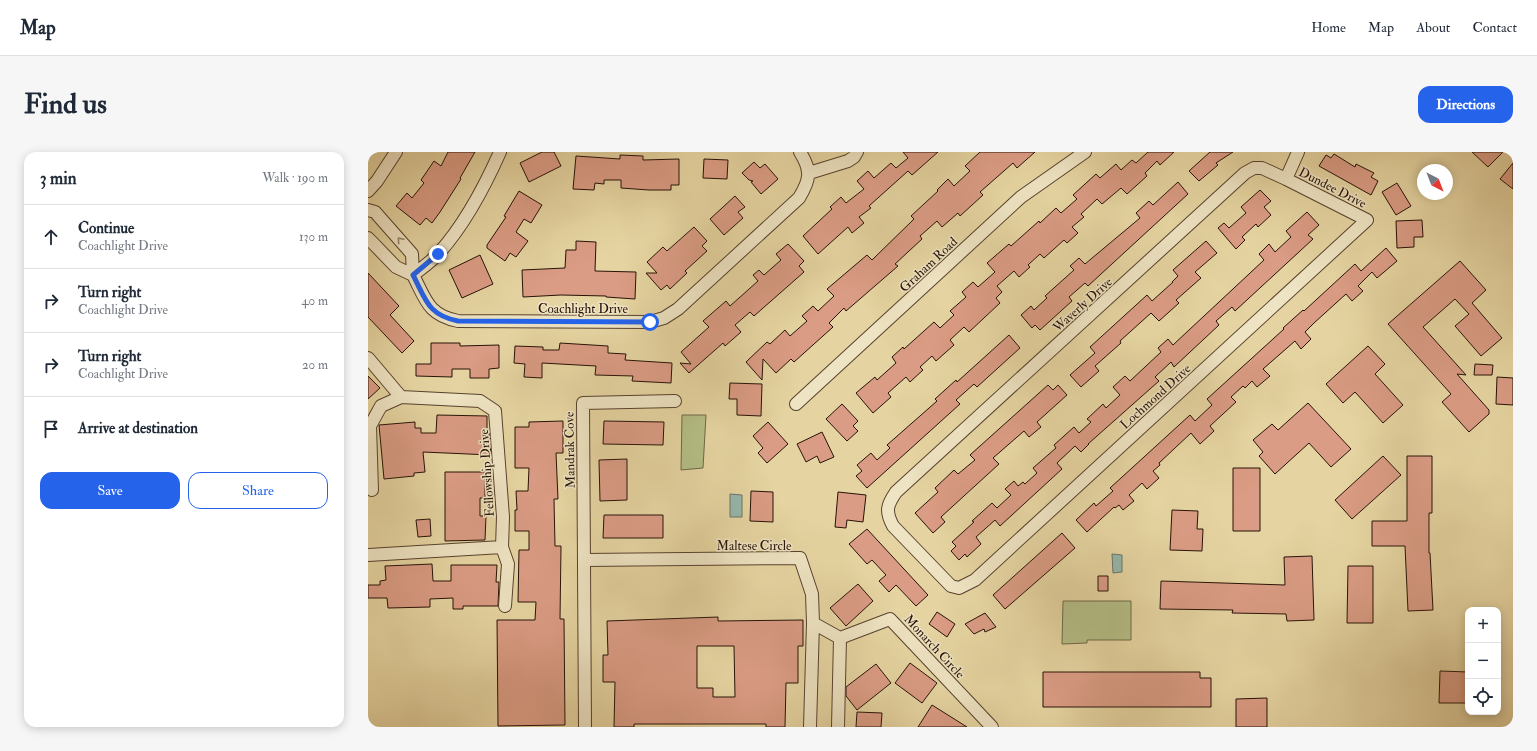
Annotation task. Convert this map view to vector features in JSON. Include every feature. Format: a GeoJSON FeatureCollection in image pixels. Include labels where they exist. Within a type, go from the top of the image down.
{"type":"FeatureCollection","features":[{"type":"Feature","properties":{"kind":"street"},"geometry":{"type":"LineString","coordinates":[[368,191],[396,152]]}},
{"type":"Feature","properties":{"kind":"street"},"geometry":{"type":"LineString","coordinates":[[368,238],[396,267],[413,275],[438,254],[451,238],[470,211],[488,179],[500,152]]}},
{"type":"Feature","properties":{"kind":"street"},"geometry":{"type":"LineString","coordinates":[[800,152],[806,162],[809,173],[848,160],[854,157],[857,152]]}},
{"type":"Feature","properties":{"kind":"street","name":"Graham Road"},"geometry":{"type":"LineString","coordinates":[[796,404],[1021,197],[1085,152]]}},
{"type":"Feature","properties":{"kind":"street"},"geometry":{"type":"LineString","coordinates":[[1286,179],[1298,152]]}},
{"type":"Feature","properties":{"kind":"street","name":"Waverly Drive"},"geometry":{"type":"LineString","coordinates":[[959,588],[951,586],[945,581],[893,526],[888,517],[887,508],[890,500],[896,492],[1245,173],[1254,168],[1262,168],[1286,179]]}},
{"type":"Feature","properties":{"kind":"street","name":"Coachlight Drive"},"geometry":{"type":"LineString","coordinates":[[368,210],[375,212],[412,254],[413,275],[428,304],[438,315],[447,319],[458,321],[650,322],[664,318],[678,309],[799,198],[806,187],[809,173]]}},
{"type":"Feature","properties":{"kind":"street","name":"Dundee Drive"},"geometry":{"type":"LineString","coordinates":[[1286,179],[1367,220]]}},
{"type":"Feature","properties":{"kind":"street","name":"Lochmond Drive"},"geometry":{"type":"LineString","coordinates":[[959,588],[975,580],[1367,220]]}},
{"type":"Feature","properties":{"kind":"street"},"geometry":{"type":"LineString","coordinates":[[368,358],[401,397],[381,406],[370,426],[372,490]]}},
{"type":"Feature","properties":{"kind":"street","name":"Fellowship Drive"},"geometry":{"type":"LineString","coordinates":[[401,397],[480,401],[495,411],[503,517],[502,548]]}},
{"type":"Feature","properties":{"kind":"street","name":"Mandrak Cove"},"geometry":{"type":"LineString","coordinates":[[584,560],[583,403],[676,401]]}},
{"type":"Feature","properties":{"kind":"street"},"geometry":{"type":"LineString","coordinates":[[368,554],[502,548],[508,564],[505,606]]}},
{"type":"Feature","properties":{"kind":"street","name":"Maltese Circle"},"geometry":{"type":"LineString","coordinates":[[584,560],[800,558],[812,594],[813,623],[810,727]]}},
{"type":"Feature","properties":{"kind":"street"},"geometry":{"type":"LineString","coordinates":[[584,560],[585,727]]}},
{"type":"Feature","properties":{"kind":"street","name":"Monarch Circle"},"geometry":{"type":"LineString","coordinates":[[840,638],[890,619],[992,727]]}},
{"type":"Feature","properties":{"kind":"street"},"geometry":{"type":"LineString","coordinates":[[813,623],[840,638],[838,727]]}},
{"type":"Feature","properties":{"kind":"green space"},"geometry":{"type":"Polygon","coordinates":[[[682,415],[706,415],[703,468],[681,470],[682,415]]]}},
{"type":"Feature","properties":{"kind":"green space"},"geometry":{"type":"Polygon","coordinates":[[[1063,601],[1131,601],[1131,640],[1087,640],[1087,643],[1062,644],[1063,601]]]}},
{"type":"Feature","properties":{"kind":"water"},"geometry":{"type":"Polygon","coordinates":[[[730,494],[742,495],[742,517],[730,517],[730,494]]]}},
{"type":"Feature","properties":{"kind":"water"},"geometry":{"type":"Polygon","coordinates":[[[1112,554],[1122,555],[1122,572],[1113,573],[1112,554]]]}},
{"type":"Feature","properties":{"kind":"building"},"geometry":{"type":"Polygon","coordinates":[[[448,152],[475,152],[460,178],[461,179],[432,223],[426,218],[420,225],[396,206],[407,193],[412,198],[424,183],[421,180],[434,161],[441,166],[448,152]]]}},
{"type":"Feature","properties":{"kind":"building"},"geometry":{"type":"Polygon","coordinates":[[[542,152],[554,152],[561,166],[529,182],[520,163],[542,152]]]}},
{"type":"Feature","properties":{"kind":"building"},"geometry":{"type":"Polygon","coordinates":[[[903,152],[938,152],[912,175],[908,171],[869,206],[871,208],[859,217],[864,223],[852,233],[848,227],[818,254],[803,236],[832,209],[830,207],[841,197],[846,203],[864,189],[857,181],[868,171],[874,178],[891,163],[896,168],[908,158],[903,152]]]}},
{"type":"Feature","properties":{"kind":"building"},"geometry":{"type":"Polygon","coordinates":[[[980,152],[1035,152],[1017,168],[1013,163],[980,192],[983,195],[960,216],[958,213],[942,227],[937,221],[920,236],[922,239],[895,264],[898,266],[846,311],[844,308],[829,323],[833,327],[794,362],[791,359],[776,373],[763,359],[762,380],[746,362],[767,342],[770,344],[785,330],[790,336],[807,321],[802,316],[813,306],[818,311],[834,296],[827,289],[867,255],[872,260],[914,219],[911,216],[938,191],[937,190],[948,179],[954,186],[970,171],[965,166],[980,152]]]}},
{"type":"Feature","properties":{"kind":"building"},"geometry":{"type":"Polygon","coordinates":[[[1148,152],[1174,152],[1160,165],[1157,161],[1145,173],[1147,176],[1127,194],[1121,188],[1102,204],[1097,199],[1081,214],[1084,217],[1072,227],[1078,233],[1067,243],[1064,240],[1044,258],[1040,254],[1028,265],[1030,267],[1019,277],[1014,271],[997,286],[1002,292],[996,298],[1000,303],[969,332],[964,327],[950,340],[954,345],[936,361],[932,356],[920,367],[923,370],[910,382],[906,377],[888,393],[891,397],[873,413],[856,393],[875,377],[877,380],[896,363],[892,357],[903,347],[904,349],[934,322],[940,328],[954,315],[950,311],[966,297],[962,292],[973,282],[978,287],[995,272],[987,263],[1009,244],[1011,246],[1039,221],[1040,223],[1056,208],[1061,213],[1077,199],[1073,195],[1096,174],[1100,178],[1116,164],[1121,170],[1132,160],[1136,163],[1148,152]]]}},
{"type":"Feature","properties":{"kind":"building"},"geometry":{"type":"Polygon","coordinates":[[[1210,152],[1233,152],[1216,163],[1218,165],[1199,181],[1189,171],[1210,152]]]}},
{"type":"Feature","properties":{"kind":"building"},"geometry":{"type":"Polygon","coordinates":[[[1472,152],[1503,152],[1488,167],[1472,152]]]}},
{"type":"Feature","properties":{"kind":"building"},"geometry":{"type":"Polygon","coordinates":[[[1334,154],[1355,167],[1356,164],[1374,173],[1371,177],[1378,181],[1371,195],[1319,166],[1326,155],[1331,158],[1334,154]]]}},
{"type":"Feature","properties":{"kind":"building"},"geometry":{"type":"Polygon","coordinates":[[[620,155],[643,156],[643,160],[679,159],[679,185],[671,185],[671,190],[649,190],[621,188],[621,180],[604,180],[604,184],[595,183],[594,190],[573,189],[576,156],[620,159],[620,155]]]}},
{"type":"Feature","properties":{"kind":"building"},"geometry":{"type":"Polygon","coordinates":[[[704,159],[728,160],[727,179],[703,178],[704,159]]]}},
{"type":"Feature","properties":{"kind":"building"},"geometry":{"type":"Polygon","coordinates":[[[754,162],[760,168],[765,164],[778,179],[761,194],[751,182],[753,181],[749,180],[742,173],[754,162]]]}},
{"type":"Feature","properties":{"kind":"building"},"geometry":{"type":"Polygon","coordinates":[[[1513,163],[1513,189],[1500,179],[1513,163]]]}},
{"type":"Feature","properties":{"kind":"building"},"geometry":{"type":"Polygon","coordinates":[[[1178,182],[1188,194],[1088,286],[1085,283],[1069,297],[1072,301],[1040,330],[1035,325],[1032,328],[1021,315],[1031,306],[1034,310],[1047,298],[1045,296],[1074,270],[1070,266],[1079,258],[1085,264],[1140,218],[1136,213],[1149,201],[1153,205],[1178,182]]]}},
{"type":"Feature","properties":{"kind":"building"},"geometry":{"type":"Polygon","coordinates":[[[1397,183],[1411,206],[1396,215],[1382,192],[1397,183]]]}},
{"type":"Feature","properties":{"kind":"building"},"geometry":{"type":"Polygon","coordinates":[[[1260,190],[1271,201],[1264,207],[1271,215],[1258,227],[1256,224],[1242,237],[1245,240],[1236,249],[1218,228],[1224,223],[1229,228],[1246,213],[1241,207],[1260,190]]]}},
{"type":"Feature","properties":{"kind":"building"},"geometry":{"type":"Polygon","coordinates":[[[519,191],[542,205],[531,223],[524,219],[516,232],[528,241],[516,257],[510,253],[505,261],[487,248],[487,245],[506,217],[504,216],[519,191]]]}},
{"type":"Feature","properties":{"kind":"building"},"geometry":{"type":"Polygon","coordinates":[[[735,196],[745,207],[738,212],[743,218],[724,235],[710,219],[735,196]]]}},
{"type":"Feature","properties":{"kind":"building"},"geometry":{"type":"Polygon","coordinates":[[[1307,212],[1319,225],[1308,235],[1313,239],[1235,311],[1232,307],[1216,321],[1219,325],[1174,367],[1171,362],[1155,377],[1159,381],[1088,444],[1081,452],[1075,446],[1057,463],[1062,469],[1000,526],[995,520],[976,537],[981,544],[967,557],[965,554],[959,560],[951,551],[956,546],[952,542],[974,522],[972,521],[992,503],[997,508],[1011,495],[1005,489],[1014,481],[1018,486],[1023,482],[1025,484],[1037,473],[1033,468],[1056,448],[1054,445],[1074,427],[1079,433],[1091,422],[1087,419],[1103,404],[1106,408],[1120,395],[1113,387],[1125,376],[1130,381],[1161,352],[1158,348],[1168,339],[1173,345],[1264,260],[1259,254],[1269,244],[1275,252],[1291,237],[1286,231],[1307,212]]]}},
{"type":"Feature","properties":{"kind":"building"},"geometry":{"type":"Polygon","coordinates":[[[1422,220],[1423,237],[1414,237],[1414,247],[1397,248],[1396,221],[1422,220]]]}},
{"type":"Feature","properties":{"kind":"building"},"geometry":{"type":"Polygon","coordinates":[[[694,227],[707,241],[702,246],[707,251],[685,271],[687,273],[670,289],[667,285],[661,290],[646,273],[657,273],[647,262],[663,247],[667,251],[694,227]]]}},
{"type":"Feature","properties":{"kind":"building"},"geometry":{"type":"Polygon","coordinates":[[[576,241],[596,242],[595,271],[636,272],[635,299],[606,296],[561,295],[523,297],[522,270],[565,268],[566,250],[576,250],[576,241]]]}},
{"type":"Feature","properties":{"kind":"building"},"geometry":{"type":"Polygon","coordinates":[[[1206,241],[1217,253],[1195,272],[1201,278],[1176,300],[1179,303],[1159,321],[1151,313],[1120,341],[1121,343],[1095,366],[1099,371],[1081,387],[1070,375],[1095,353],[1090,347],[1147,295],[1152,301],[1173,282],[1178,276],[1173,270],[1206,241]]]}},
{"type":"Feature","properties":{"kind":"building"},"geometry":{"type":"Polygon","coordinates":[[[788,244],[804,261],[799,266],[804,272],[754,316],[750,312],[735,325],[741,332],[725,346],[723,343],[689,373],[680,363],[691,364],[681,352],[709,327],[703,321],[726,301],[730,306],[758,281],[753,275],[759,270],[764,275],[781,260],[776,254],[788,244]]]}},
{"type":"Feature","properties":{"kind":"building"},"geometry":{"type":"Polygon","coordinates":[[[1386,248],[1397,261],[1377,278],[1372,272],[1358,286],[1363,291],[1352,301],[1346,294],[1305,332],[1311,339],[1301,349],[1295,341],[1263,369],[1270,376],[1257,387],[1252,381],[1245,388],[1243,386],[1231,397],[1236,402],[1210,426],[1214,431],[1200,444],[1191,433],[1159,463],[1160,465],[1153,471],[1159,478],[1147,489],[1142,483],[1129,495],[1134,501],[1123,510],[1119,505],[1115,508],[1114,507],[1087,532],[1076,520],[1094,503],[1096,506],[1113,491],[1110,488],[1190,415],[1195,421],[1212,405],[1207,399],[1284,329],[1283,328],[1303,310],[1304,311],[1355,264],[1361,271],[1386,248]]]}},
{"type":"Feature","properties":{"kind":"building"},"geometry":{"type":"Polygon","coordinates":[[[480,255],[493,284],[462,298],[449,270],[480,255]]]}},
{"type":"Feature","properties":{"kind":"building"},"geometry":{"type":"Polygon","coordinates":[[[1460,261],[1486,290],[1472,303],[1502,338],[1481,356],[1455,326],[1469,314],[1455,299],[1423,327],[1466,375],[1457,374],[1489,410],[1489,414],[1469,432],[1442,402],[1451,394],[1388,324],[1460,261]]]}},
{"type":"Feature","properties":{"kind":"building"},"geometry":{"type":"Polygon","coordinates":[[[368,273],[399,306],[390,315],[414,341],[402,353],[368,317],[368,273]]]}},
{"type":"Feature","properties":{"kind":"building"},"geometry":{"type":"Polygon","coordinates":[[[1009,335],[1020,348],[977,387],[974,384],[956,400],[960,404],[867,488],[856,476],[862,471],[857,465],[871,453],[877,460],[890,448],[887,445],[937,401],[935,399],[956,380],[957,382],[1009,335]]]}},
{"type":"Feature","properties":{"kind":"building"},"geometry":{"type":"Polygon","coordinates":[[[431,343],[460,343],[460,346],[499,345],[499,368],[489,369],[489,378],[470,378],[470,369],[452,369],[452,377],[416,376],[416,364],[431,364],[431,343]]]}},
{"type":"Feature","properties":{"kind":"building"},"geometry":{"type":"Polygon","coordinates":[[[560,343],[608,346],[608,353],[626,354],[625,360],[672,363],[671,383],[632,381],[633,376],[595,375],[596,366],[542,363],[542,378],[524,377],[525,364],[514,363],[515,346],[543,347],[543,350],[559,350],[560,343]]]}},
{"type":"Feature","properties":{"kind":"building"},"geometry":{"type":"Polygon","coordinates":[[[1368,346],[1385,364],[1375,374],[1403,405],[1383,423],[1355,392],[1343,403],[1326,384],[1368,346]]]}},
{"type":"Feature","properties":{"kind":"building"},"geometry":{"type":"Polygon","coordinates":[[[1475,364],[1493,365],[1492,375],[1474,375],[1475,364]]]}},
{"type":"Feature","properties":{"kind":"building"},"geometry":{"type":"Polygon","coordinates":[[[368,376],[380,388],[368,399],[368,376]]]}},
{"type":"Feature","properties":{"kind":"building"},"geometry":{"type":"Polygon","coordinates":[[[1497,377],[1513,378],[1513,405],[1496,404],[1497,377]]]}},
{"type":"Feature","properties":{"kind":"building"},"geometry":{"type":"Polygon","coordinates":[[[730,383],[762,384],[761,416],[737,415],[737,399],[729,399],[730,383]]]}},
{"type":"Feature","properties":{"kind":"building"},"geometry":{"type":"Polygon","coordinates":[[[1048,385],[1053,390],[1058,385],[1067,395],[1037,422],[1041,427],[1029,437],[1024,431],[993,458],[999,464],[941,517],[945,522],[933,533],[915,513],[938,492],[935,488],[954,470],[958,474],[975,460],[970,455],[1048,385]]]}},
{"type":"Feature","properties":{"kind":"building"},"geometry":{"type":"Polygon","coordinates":[[[1308,403],[1351,449],[1331,467],[1309,443],[1275,474],[1259,456],[1263,452],[1253,440],[1272,424],[1278,430],[1308,403]]]}},
{"type":"Feature","properties":{"kind":"building"},"geometry":{"type":"Polygon","coordinates":[[[842,404],[858,421],[853,426],[858,431],[847,441],[826,419],[842,404]]]}},
{"type":"Feature","properties":{"kind":"building"},"geometry":{"type":"Polygon","coordinates":[[[437,415],[487,416],[487,433],[489,433],[491,455],[423,452],[425,472],[414,473],[414,476],[384,479],[379,425],[415,422],[415,428],[421,428],[421,433],[436,433],[437,415]]]}},
{"type":"Feature","properties":{"kind":"building"},"geometry":{"type":"Polygon","coordinates":[[[563,421],[563,453],[556,453],[558,499],[554,499],[555,546],[561,546],[560,619],[564,619],[565,725],[498,726],[497,620],[535,620],[536,602],[518,602],[519,550],[529,550],[529,531],[515,531],[515,510],[517,510],[516,491],[528,491],[529,468],[515,468],[515,427],[529,427],[529,422],[563,421]]]}},
{"type":"Feature","properties":{"kind":"building"},"geometry":{"type":"Polygon","coordinates":[[[604,421],[664,422],[663,445],[603,444],[604,421]]]}},
{"type":"Feature","properties":{"kind":"building"},"geometry":{"type":"Polygon","coordinates":[[[768,422],[788,444],[767,463],[758,453],[763,448],[753,436],[768,422]]]}},
{"type":"Feature","properties":{"kind":"building"},"geometry":{"type":"Polygon","coordinates":[[[822,432],[834,457],[820,463],[817,456],[806,462],[797,444],[822,432]]]}},
{"type":"Feature","properties":{"kind":"building"},"geometry":{"type":"Polygon","coordinates":[[[1383,456],[1401,475],[1352,519],[1335,500],[1383,456]]]}},
{"type":"Feature","properties":{"kind":"building"},"geometry":{"type":"Polygon","coordinates":[[[1407,456],[1432,456],[1432,513],[1429,513],[1429,553],[1433,610],[1408,611],[1405,546],[1372,546],[1372,521],[1407,521],[1407,456]]]}},
{"type":"Feature","properties":{"kind":"building"},"geometry":{"type":"Polygon","coordinates":[[[627,459],[627,500],[600,501],[599,460],[627,459]]]}},
{"type":"Feature","properties":{"kind":"building"},"geometry":{"type":"Polygon","coordinates":[[[1233,468],[1260,468],[1260,531],[1233,531],[1233,468]]]}},
{"type":"Feature","properties":{"kind":"building"},"geometry":{"type":"Polygon","coordinates":[[[445,472],[485,472],[485,498],[480,498],[480,516],[486,516],[485,540],[445,541],[445,472]]]}},
{"type":"Feature","properties":{"kind":"building"},"geometry":{"type":"Polygon","coordinates":[[[751,491],[773,492],[773,522],[750,521],[751,491]]]}},
{"type":"Feature","properties":{"kind":"building"},"geometry":{"type":"Polygon","coordinates":[[[838,492],[866,495],[863,522],[847,520],[846,528],[835,527],[838,492]]]}},
{"type":"Feature","properties":{"kind":"building"},"geometry":{"type":"Polygon","coordinates":[[[1172,510],[1198,511],[1197,529],[1203,529],[1202,551],[1170,550],[1172,510]]]}},
{"type":"Feature","properties":{"kind":"building"},"geometry":{"type":"Polygon","coordinates":[[[604,515],[663,515],[663,538],[603,538],[604,515]]]}},
{"type":"Feature","properties":{"kind":"building"},"geometry":{"type":"Polygon","coordinates":[[[430,519],[431,536],[418,537],[416,520],[430,519]]]}},
{"type":"Feature","properties":{"kind":"building"},"geometry":{"type":"Polygon","coordinates":[[[867,529],[928,595],[916,606],[896,585],[889,592],[879,581],[886,575],[872,560],[867,564],[849,544],[867,529]]]}},
{"type":"Feature","properties":{"kind":"building"},"geometry":{"type":"Polygon","coordinates":[[[1062,533],[1075,548],[1005,609],[993,595],[1062,533]]]}},
{"type":"Feature","properties":{"kind":"building"},"geometry":{"type":"Polygon","coordinates":[[[1312,556],[1314,620],[1287,621],[1286,614],[1232,613],[1233,610],[1160,609],[1161,581],[1285,585],[1284,557],[1312,556]]]}},
{"type":"Feature","properties":{"kind":"building"},"geometry":{"type":"Polygon","coordinates":[[[432,564],[433,581],[451,581],[451,565],[497,565],[496,582],[499,582],[498,606],[463,606],[463,609],[453,609],[453,598],[430,599],[430,607],[388,608],[387,598],[368,598],[368,585],[380,585],[380,581],[386,580],[385,566],[432,564]]]}},
{"type":"Feature","properties":{"kind":"building"},"geometry":{"type":"Polygon","coordinates":[[[1348,566],[1373,566],[1373,623],[1347,623],[1348,566]]]}},
{"type":"Feature","properties":{"kind":"building"},"geometry":{"type":"Polygon","coordinates":[[[1098,576],[1108,576],[1108,591],[1098,591],[1098,576]]]}},
{"type":"Feature","properties":{"kind":"building"},"geometry":{"type":"Polygon","coordinates":[[[858,584],[873,601],[846,626],[830,608],[858,584]]]}},
{"type":"Feature","properties":{"kind":"building"},"geometry":{"type":"Polygon","coordinates":[[[937,612],[955,624],[947,637],[929,624],[937,612]]]}},
{"type":"Feature","properties":{"kind":"building"},"geometry":{"type":"Polygon","coordinates":[[[985,613],[996,627],[985,632],[984,629],[974,634],[965,624],[985,613]]]}},
{"type":"Feature","properties":{"kind":"building"},"geometry":{"type":"Polygon","coordinates":[[[718,617],[718,621],[803,620],[803,646],[798,646],[798,683],[786,683],[785,727],[766,727],[766,724],[634,724],[634,727],[614,727],[615,682],[603,682],[603,655],[608,655],[607,621],[718,617]],[[697,646],[697,688],[713,688],[713,697],[735,697],[734,646],[697,646]]]}},
{"type":"Feature","properties":{"kind":"building"},"geometry":{"type":"Polygon","coordinates":[[[910,663],[937,683],[922,703],[895,683],[910,663]]]}},
{"type":"Feature","properties":{"kind":"building"},"geometry":{"type":"Polygon","coordinates":[[[876,664],[891,683],[857,710],[846,696],[846,687],[876,664]]]}},
{"type":"Feature","properties":{"kind":"building"},"geometry":{"type":"Polygon","coordinates":[[[1440,671],[1465,672],[1465,703],[1439,703],[1440,671]]]}},
{"type":"Feature","properties":{"kind":"building"},"geometry":{"type":"Polygon","coordinates":[[[1043,672],[1200,672],[1200,678],[1211,678],[1211,707],[1043,707],[1043,672]]]}},
{"type":"Feature","properties":{"kind":"building"},"geometry":{"type":"Polygon","coordinates":[[[1267,698],[1267,727],[1236,727],[1236,699],[1267,698]]]}},
{"type":"Feature","properties":{"kind":"building"},"geometry":{"type":"Polygon","coordinates":[[[932,705],[967,727],[918,727],[932,705]]]}},
{"type":"Feature","properties":{"kind":"building"},"geometry":{"type":"Polygon","coordinates":[[[857,712],[882,713],[881,727],[856,727],[857,712]]]}},
{"type":"Feature","properties":{"kind":"route"},"geometry":{"type":"LineString","coordinates":[[438,254],[413,275],[428,304],[438,315],[447,319],[458,321],[650,322]]}}]}
